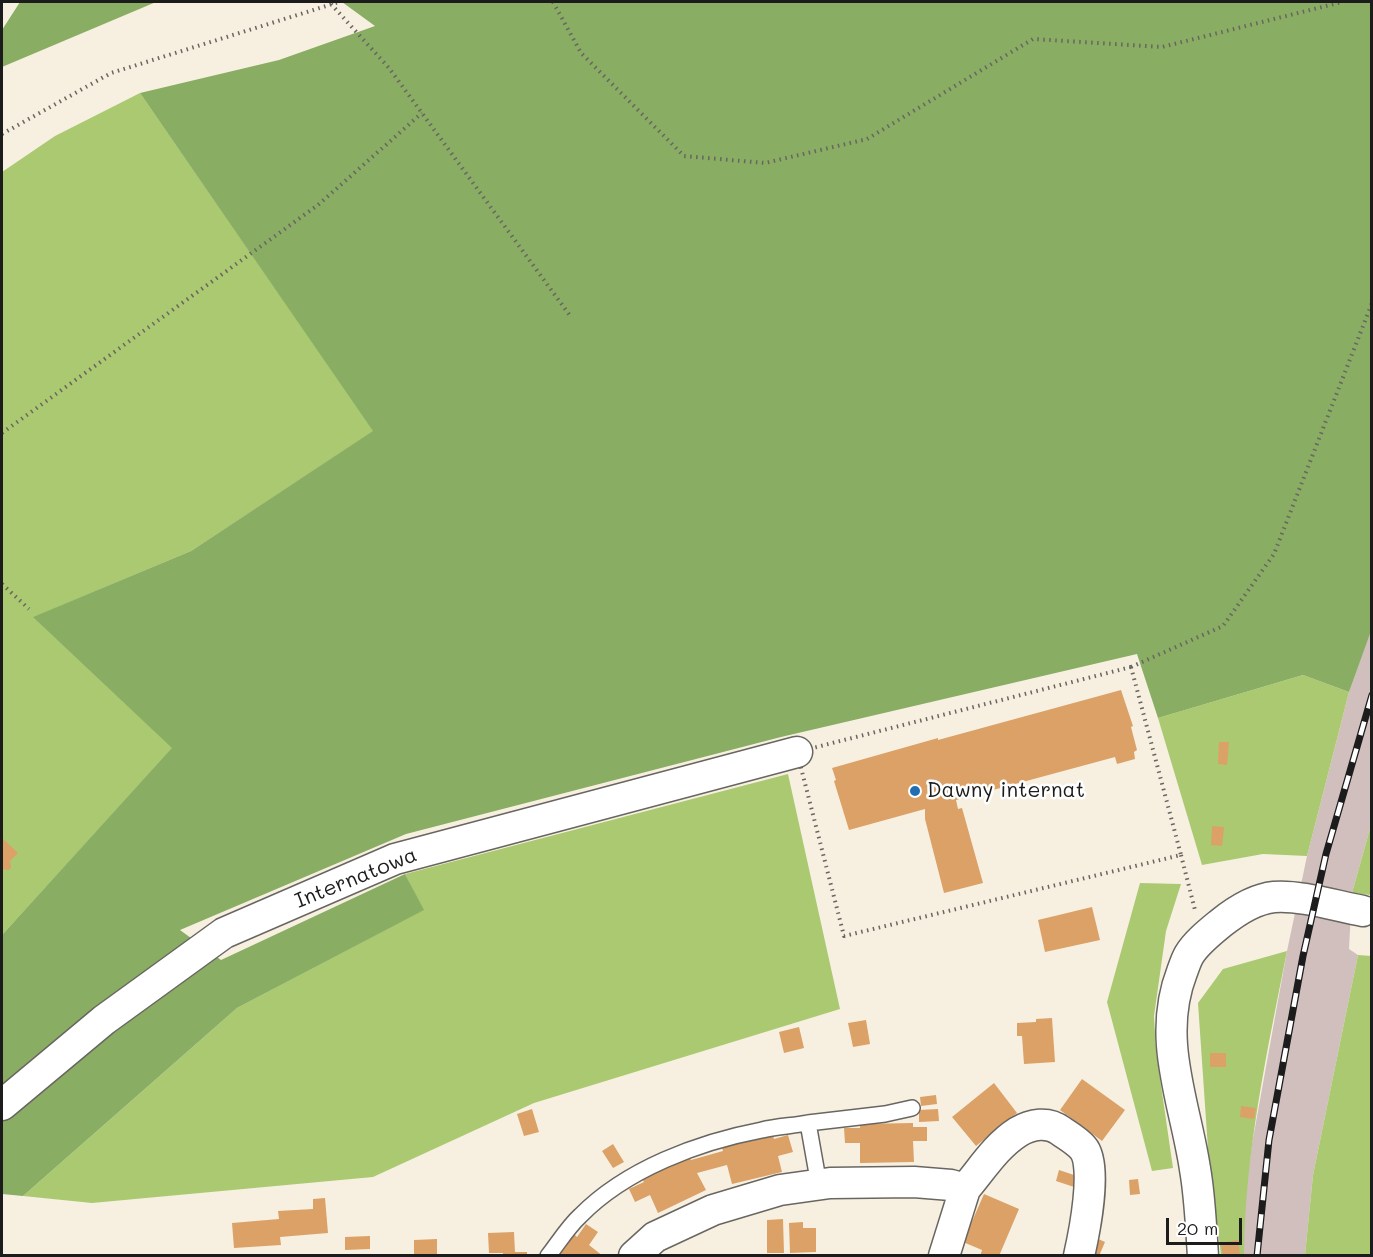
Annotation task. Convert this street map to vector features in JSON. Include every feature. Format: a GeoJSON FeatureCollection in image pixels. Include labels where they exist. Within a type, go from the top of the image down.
{"type":"FeatureCollection","features":[{"type":"Feature","properties":{"kind":"street","name":"Internatowa"},"geometry":{"type":"LineString","coordinates":[[2,1105],[104,1020],[224,933],[395,859],[798,752]]}},
{"type":"Feature","properties":{"kind":"street"},"geometry":{"type":"LineString","coordinates":[[1203,1256],[1196,1169],[1174,1072],[1171,1012],[1177,985],[1189,955],[1206,935],[1233,914],[1255,902],[1272,897],[1288,897],[1364,911]]}},
{"type":"Feature","properties":{"kind":"street"},"geometry":{"type":"LineString","coordinates":[[944,1256],[965,1189],[1002,1144],[1020,1131],[1037,1124],[1058,1128],[1084,1148],[1088,1159],[1088,1214],[1079,1256]]}},
{"type":"Feature","properties":{"kind":"street"},"geometry":{"type":"LineString","coordinates":[[634,1256],[655,1237],[713,1210],[780,1190],[819,1185],[915,1182],[951,1185],[965,1189]]}},
{"type":"Feature","properties":{"kind":"lane"},"geometry":{"type":"LineString","coordinates":[[548,1256],[579,1216],[598,1199],[661,1161],[734,1136],[764,1129],[885,1114],[912,1108]]}},
{"type":"Feature","properties":{"kind":"lane"},"geometry":{"type":"LineString","coordinates":[[808,1123],[819,1185]]}},
{"type":"Feature","properties":{"kind":"path"},"geometry":{"type":"LineString","coordinates":[[2,134],[111,73],[339,2]]}},
{"type":"Feature","properties":{"kind":"path"},"geometry":{"type":"LineString","coordinates":[[553,2],[581,53],[684,156],[765,163],[867,139],[1032,39],[1162,47],[1342,2]]}},
{"type":"Feature","properties":{"kind":"path"},"geometry":{"type":"LineString","coordinates":[[331,4],[389,68],[571,317]]}},
{"type":"Feature","properties":{"kind":"path"},"geometry":{"type":"LineString","coordinates":[[2,433],[318,205],[422,113]]}},
{"type":"Feature","properties":{"kind":"path"},"geometry":{"type":"LineString","coordinates":[[1181,855],[844,936],[798,752],[1131,667],[1223,626],[1274,554],[1371,303]]}},
{"type":"Feature","properties":{"kind":"path"},"geometry":{"type":"LineString","coordinates":[[2,584],[29,609]]}},
{"type":"Feature","properties":{"kind":"path"},"geometry":{"type":"LineString","coordinates":[[1131,667],[1194,906],[1206,935]]}},
{"type":"Feature","properties":{"kind":"shaded area"},"geometry":{"type":"Polygon","coordinates":[[[1371,628],[1371,825],[1352,893],[1349,949],[1358,955],[1313,1175],[1305,1255],[1244,1256],[1244,1206],[1252,1144],[1287,951],[1307,856],[1349,692],[1371,628]]]}},
{"type":"Feature","properties":{"kind":"green space"},"geometry":{"type":"Polygon","coordinates":[[[20,2],[156,2],[2,67],[2,30],[20,2]]]}},
{"type":"Feature","properties":{"kind":"green space"},"geometry":{"type":"Polygon","coordinates":[[[342,2],[1371,2],[1372,628],[1349,692],[1303,675],[1158,718],[1137,654],[781,737],[406,834],[180,930],[221,960],[405,874],[424,910],[237,1008],[23,1196],[2,1194],[2,935],[172,748],[33,617],[191,551],[373,431],[140,93],[279,60],[375,26],[342,2]]]}},
{"type":"Feature","properties":{"kind":"green space"},"geometry":{"type":"Polygon","coordinates":[[[140,93],[374,431],[191,551],[34,617],[173,748],[2,935],[2,172],[55,136],[140,93]]]}},
{"type":"Feature","properties":{"kind":"green space"},"geometry":{"type":"Polygon","coordinates":[[[1303,675],[1349,692],[1307,856],[1263,854],[1202,865],[1158,718],[1303,675]]]}},
{"type":"Feature","properties":{"kind":"green space"},"geometry":{"type":"Polygon","coordinates":[[[788,774],[840,1009],[534,1103],[373,1177],[92,1203],[23,1196],[237,1008],[423,910],[405,874],[788,774]]]}},
{"type":"Feature","properties":{"kind":"green space"},"geometry":{"type":"Polygon","coordinates":[[[1371,825],[1371,895],[1352,893],[1371,825]]]}},
{"type":"Feature","properties":{"kind":"green space"},"geometry":{"type":"Polygon","coordinates":[[[1140,883],[1181,884],[1166,931],[1154,1016],[1156,1051],[1173,1168],[1152,1171],[1107,1002],[1140,883]]]}},
{"type":"Feature","properties":{"kind":"green space"},"geometry":{"type":"Polygon","coordinates":[[[1287,951],[1253,1140],[1248,1178],[1244,1255],[1221,1255],[1208,1149],[1198,1003],[1223,969],[1287,951]]]}},
{"type":"Feature","properties":{"kind":"green space"},"geometry":{"type":"Polygon","coordinates":[[[1358,955],[1372,956],[1371,1255],[1305,1255],[1313,1175],[1358,955]]]}},
{"type":"Feature","properties":{"kind":"building","name":"Dawny internat"},"geometry":{"type":"Polygon","coordinates":[[[1121,690],[1133,726],[1131,727],[1137,750],[1134,752],[1135,759],[1117,764],[1115,757],[956,800],[958,809],[962,808],[983,883],[944,893],[925,819],[925,809],[849,830],[832,768],[1121,690]]]}},
{"type":"Feature","properties":{"kind":"building"},"geometry":{"type":"Polygon","coordinates":[[[1219,742],[1229,742],[1227,765],[1218,764],[1219,742]]]}},
{"type":"Feature","properties":{"kind":"building"},"geometry":{"type":"Polygon","coordinates":[[[1212,826],[1224,827],[1222,846],[1211,845],[1212,826]]]}},
{"type":"Feature","properties":{"kind":"building"},"geometry":{"type":"Polygon","coordinates":[[[2,838],[18,853],[10,861],[9,870],[2,869],[2,838]]]}},
{"type":"Feature","properties":{"kind":"building"},"geometry":{"type":"Polygon","coordinates":[[[1092,907],[1100,940],[1045,952],[1038,920],[1092,907]]]}},
{"type":"Feature","properties":{"kind":"building"},"geometry":{"type":"Polygon","coordinates":[[[1052,1018],[1055,1062],[1024,1064],[1022,1036],[1017,1036],[1017,1023],[1052,1018]]]}},
{"type":"Feature","properties":{"kind":"building"},"geometry":{"type":"Polygon","coordinates":[[[866,1020],[870,1044],[853,1047],[848,1023],[866,1020]]]}},
{"type":"Feature","properties":{"kind":"building"},"geometry":{"type":"Polygon","coordinates":[[[799,1027],[804,1048],[784,1053],[779,1032],[799,1027]]]}},
{"type":"Feature","properties":{"kind":"building"},"geometry":{"type":"Polygon","coordinates":[[[1210,1053],[1226,1053],[1226,1067],[1210,1067],[1210,1053]]]}},
{"type":"Feature","properties":{"kind":"building"},"geometry":{"type":"Polygon","coordinates":[[[1082,1079],[1125,1110],[1102,1141],[1060,1110],[1082,1079]]]}},
{"type":"Feature","properties":{"kind":"building"},"geometry":{"type":"Polygon","coordinates":[[[994,1083],[1017,1113],[976,1146],[952,1117],[994,1083]]]}},
{"type":"Feature","properties":{"kind":"building"},"geometry":{"type":"Polygon","coordinates":[[[936,1095],[937,1104],[921,1106],[920,1097],[936,1095]]]}},
{"type":"Feature","properties":{"kind":"building"},"geometry":{"type":"Polygon","coordinates":[[[1241,1106],[1256,1108],[1254,1119],[1240,1117],[1241,1106]]]}},
{"type":"Feature","properties":{"kind":"building"},"geometry":{"type":"Polygon","coordinates":[[[532,1109],[539,1132],[524,1136],[517,1114],[532,1109]]]}},
{"type":"Feature","properties":{"kind":"building"},"geometry":{"type":"Polygon","coordinates":[[[938,1109],[939,1121],[919,1122],[919,1110],[938,1109]]]}},
{"type":"Feature","properties":{"kind":"building"},"geometry":{"type":"Polygon","coordinates":[[[913,1123],[913,1127],[927,1127],[927,1141],[913,1141],[914,1162],[860,1163],[860,1143],[845,1143],[844,1128],[860,1128],[860,1124],[913,1123]]]}},
{"type":"Feature","properties":{"kind":"building"},"geometry":{"type":"Polygon","coordinates":[[[773,1135],[774,1139],[788,1135],[793,1152],[778,1156],[782,1172],[732,1184],[727,1165],[697,1173],[706,1190],[658,1213],[650,1195],[635,1202],[629,1189],[644,1182],[642,1179],[689,1156],[691,1160],[723,1151],[722,1147],[773,1135]]]}},
{"type":"Feature","properties":{"kind":"building"},"geometry":{"type":"Polygon","coordinates":[[[613,1144],[624,1162],[613,1168],[602,1151],[613,1144]]]}},
{"type":"Feature","properties":{"kind":"building"},"geometry":{"type":"Polygon","coordinates":[[[1059,1170],[1077,1176],[1074,1187],[1056,1181],[1059,1170]]]}},
{"type":"Feature","properties":{"kind":"building"},"geometry":{"type":"Polygon","coordinates":[[[1138,1179],[1140,1194],[1130,1195],[1129,1180],[1138,1179]]]}},
{"type":"Feature","properties":{"kind":"building"},"geometry":{"type":"Polygon","coordinates":[[[984,1194],[1019,1209],[999,1256],[980,1256],[982,1250],[963,1242],[984,1194]]]}},
{"type":"Feature","properties":{"kind":"building"},"geometry":{"type":"Polygon","coordinates":[[[325,1198],[328,1233],[280,1237],[281,1245],[234,1248],[232,1223],[279,1219],[278,1211],[313,1209],[313,1199],[325,1198]]]}},
{"type":"Feature","properties":{"kind":"building"},"geometry":{"type":"Polygon","coordinates":[[[783,1219],[784,1253],[767,1253],[767,1220],[783,1219]]]}},
{"type":"Feature","properties":{"kind":"building"},"geometry":{"type":"Polygon","coordinates":[[[803,1222],[803,1228],[816,1228],[816,1252],[790,1253],[789,1223],[803,1222]]]}},
{"type":"Feature","properties":{"kind":"building"},"geometry":{"type":"Polygon","coordinates":[[[586,1224],[598,1232],[589,1245],[603,1256],[558,1256],[574,1234],[577,1237],[586,1224]]]}},
{"type":"Feature","properties":{"kind":"building"},"geometry":{"type":"Polygon","coordinates":[[[514,1232],[515,1252],[527,1252],[527,1256],[503,1256],[503,1253],[489,1253],[488,1233],[514,1232]]]}},
{"type":"Feature","properties":{"kind":"building"},"geometry":{"type":"Polygon","coordinates":[[[370,1236],[370,1249],[345,1250],[345,1237],[370,1236]]]}},
{"type":"Feature","properties":{"kind":"building"},"geometry":{"type":"Polygon","coordinates":[[[1094,1237],[1105,1242],[1099,1256],[1085,1256],[1094,1237]]]}},
{"type":"Feature","properties":{"kind":"building"},"geometry":{"type":"Polygon","coordinates":[[[437,1239],[437,1256],[414,1256],[414,1240],[437,1239]]]}},
{"type":"Feature","properties":{"kind":"building"},"geometry":{"type":"Polygon","coordinates":[[[1238,1240],[1240,1256],[1223,1256],[1221,1243],[1238,1240]]]}},
{"type":"Feature","properties":{"kind":"railway"},"geometry":{"type":"LineString","coordinates":[[1257,1256],[1269,1140],[1303,956],[1326,854],[1372,695]]}},
{"type":"Feature","properties":{"kind":"place","name":"Dawny internat"},"geometry":{"type":"Point","coordinates":[915,791]}}]}
